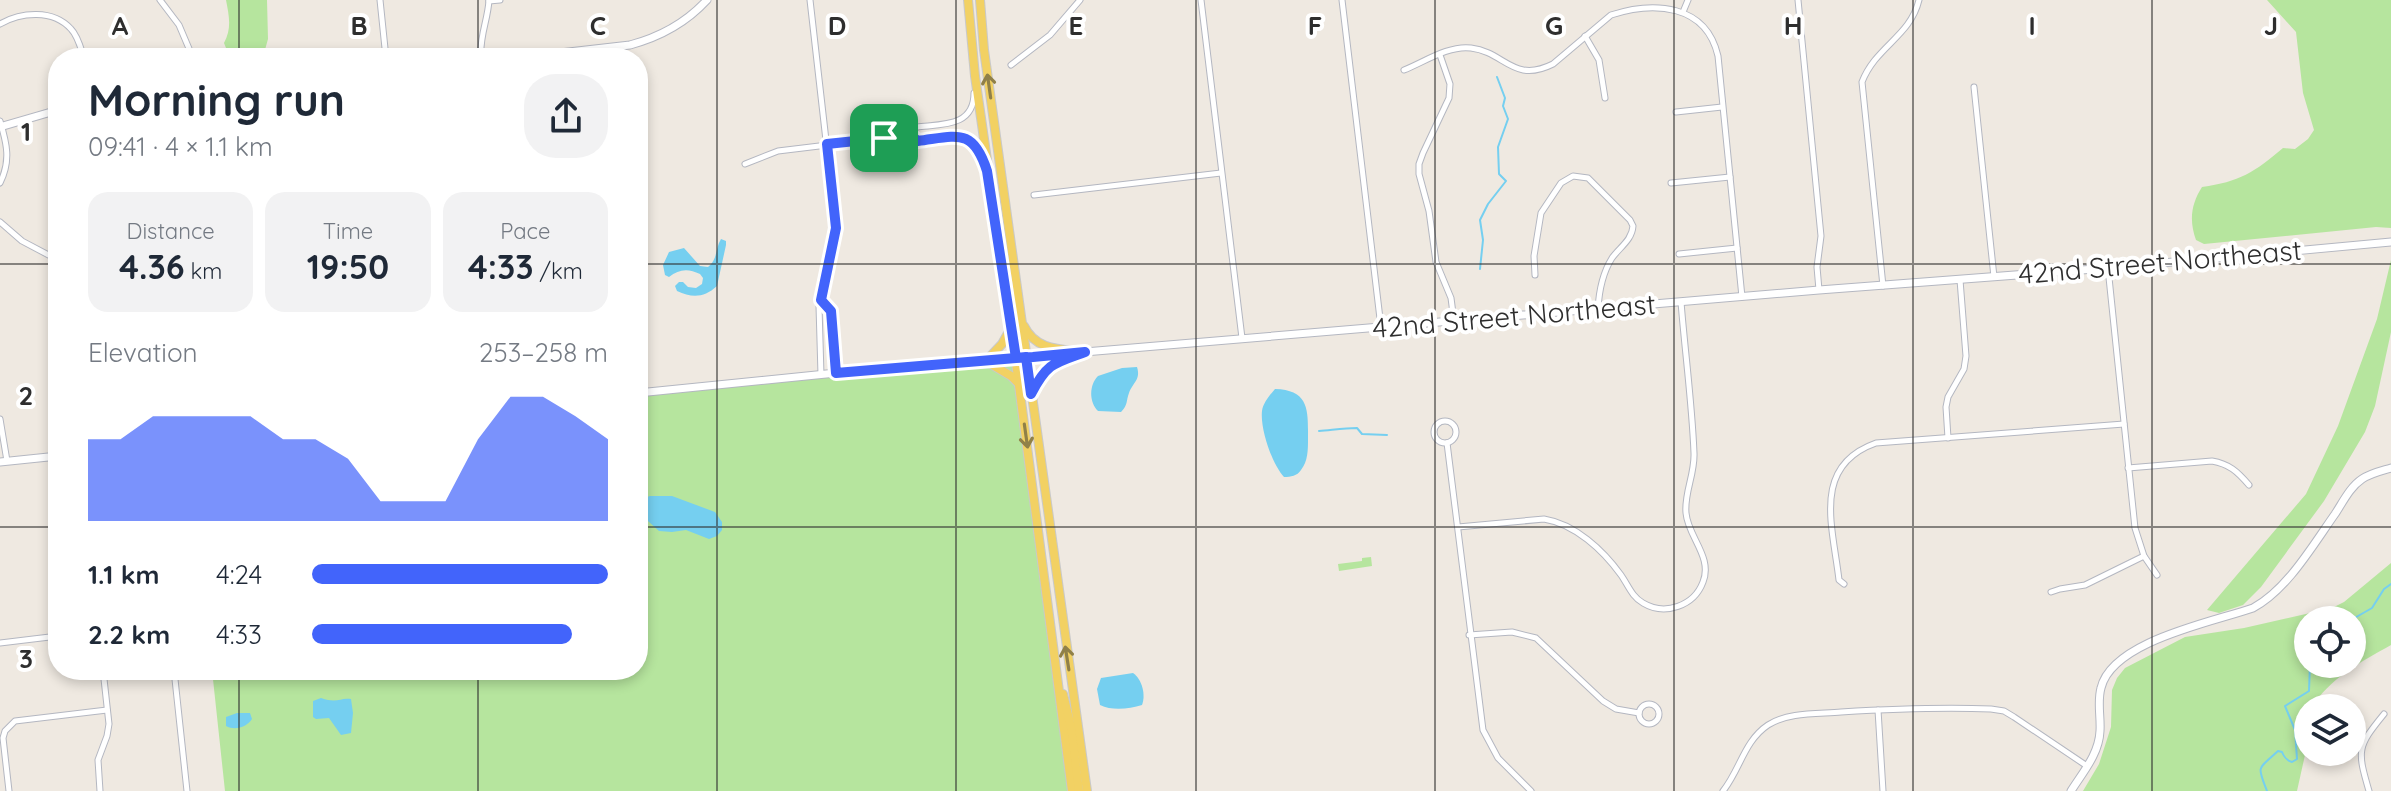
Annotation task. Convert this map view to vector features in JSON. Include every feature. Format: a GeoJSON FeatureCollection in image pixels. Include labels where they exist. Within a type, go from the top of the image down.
{"type":"FeatureCollection","features":[{"type":"Feature","properties":{"kind":"main road"},"geometry":{"type":"LineString","coordinates":[[968,0],[987,171],[1016,358],[1072,791]]}},
{"type":"Feature","properties":{"kind":"main road"},"geometry":{"type":"LineString","coordinates":[[980,0],[1020,318],[1087,791]]}},
{"type":"Feature","properties":{"kind":"main road"},"geometry":{"type":"LineString","coordinates":[[1020,318],[1027,332],[1048,348],[1085,352]]}},
{"type":"Feature","properties":{"kind":"main road"},"geometry":{"type":"LineString","coordinates":[[1011,328],[1002,344],[986,361],[1019,384]]}},
{"type":"Feature","properties":{"kind":"main road"},"geometry":{"type":"LineString","coordinates":[[1031,394],[1047,368],[1085,352]]}},
{"type":"Feature","properties":{"kind":"main road"},"geometry":{"type":"LineString","coordinates":[[1057,675],[1071,727],[1079,791]]}},
{"type":"Feature","properties":{"kind":"street"},"geometry":{"type":"LineString","coordinates":[[160,0],[179,25],[190,48]]}},
{"type":"Feature","properties":{"kind":"street"},"geometry":{"type":"LineString","coordinates":[[380,0],[385,48]]}},
{"type":"Feature","properties":{"kind":"street"},"geometry":{"type":"LineString","coordinates":[[481,48],[489,1],[500,0]]}},
{"type":"Feature","properties":{"kind":"street"},"geometry":{"type":"LineString","coordinates":[[604,48],[647,40],[684,22],[707,0]]}},
{"type":"Feature","properties":{"kind":"street"},"geometry":{"type":"LineString","coordinates":[[810,0],[836,228],[817,320],[821,375]]}},
{"type":"Feature","properties":{"kind":"street"},"geometry":{"type":"LineString","coordinates":[[1011,65],[1050,35],[1080,0]]}},
{"type":"Feature","properties":{"kind":"street"},"geometry":{"type":"LineString","coordinates":[[1201,0],[1242,339]]}},
{"type":"Feature","properties":{"kind":"street"},"geometry":{"type":"LineString","coordinates":[[1342,0],[1381,328]]}},
{"type":"Feature","properties":{"kind":"street"},"geometry":{"type":"LineString","coordinates":[[1683,12],[1688,0]]}},
{"type":"Feature","properties":{"kind":"street"},"geometry":{"type":"LineString","coordinates":[[1798,0],[1821,236],[1817,267],[1819,290]]}},
{"type":"Feature","properties":{"kind":"street"},"geometry":{"type":"LineString","coordinates":[[1883,286],[1862,82],[1879,53],[1906,29],[1919,0]]}},
{"type":"Feature","properties":{"kind":"street"},"geometry":{"type":"LineString","coordinates":[[1404,70],[1462,47],[1484,51],[1521,71],[1533,71],[1553,64],[1611,15],[1644,10],[1683,12],[1705,28],[1715,43],[1742,297]]}},
{"type":"Feature","properties":{"kind":"street"},"geometry":{"type":"LineString","coordinates":[[0,24],[37,14],[57,19],[72,30],[80,48]]}},
{"type":"Feature","properties":{"kind":"street"},"geometry":{"type":"LineString","coordinates":[[1585,36],[1599,60],[1605,98]]}},
{"type":"Feature","properties":{"kind":"street"},"geometry":{"type":"LineString","coordinates":[[1440,55],[1450,84],[1449,98],[1423,153],[1419,174],[1429,211],[1436,262],[1451,298],[1454,322]]}},
{"type":"Feature","properties":{"kind":"street"},"geometry":{"type":"LineString","coordinates":[[745,164],[778,151],[910,135],[917,127],[961,119],[970,113],[974,102],[975,76]]}},
{"type":"Feature","properties":{"kind":"street"},"geometry":{"type":"LineString","coordinates":[[1974,87],[1994,278]]}},
{"type":"Feature","properties":{"kind":"street"},"geometry":{"type":"LineString","coordinates":[[1676,112],[1722,107]]}},
{"type":"Feature","properties":{"kind":"street"},"geometry":{"type":"LineString","coordinates":[[0,183],[8,160],[1,125],[48,113]]}},
{"type":"Feature","properties":{"kind":"street"},"geometry":{"type":"LineString","coordinates":[[910,135],[918,141],[965,138],[981,152],[987,171]]}},
{"type":"Feature","properties":{"kind":"street"},"geometry":{"type":"LineString","coordinates":[[1034,195],[1221,173]]}},
{"type":"Feature","properties":{"kind":"street"},"geometry":{"type":"LineString","coordinates":[[1535,275],[1536,235],[1541,213],[1561,183],[1573,176],[1588,178],[1633,226],[1631,237],[1612,258],[1603,276],[1598,310]]}},
{"type":"Feature","properties":{"kind":"street"},"geometry":{"type":"LineString","coordinates":[[1671,183],[1730,177]]}},
{"type":"Feature","properties":{"kind":"street"},"geometry":{"type":"LineString","coordinates":[[0,222],[22,241],[48,255]]}},
{"type":"Feature","properties":{"kind":"street","name":"42nd Street Northeast"},"geometry":{"type":"LineString","coordinates":[[648,392],[836,373],[1994,278],[2391,242]]}},
{"type":"Feature","properties":{"kind":"street"},"geometry":{"type":"LineString","coordinates":[[1679,254],[1738,248]]}},
{"type":"Feature","properties":{"kind":"street"},"geometry":{"type":"LineString","coordinates":[[2108,268],[2135,528],[2144,556],[2157,575]]}},
{"type":"Feature","properties":{"kind":"street"},"geometry":{"type":"LineString","coordinates":[[1948,438],[1948,397],[1964,369],[1966,356],[1960,280]]}},
{"type":"Feature","properties":{"kind":"street"},"geometry":{"type":"LineString","coordinates":[[821,300],[831,311],[836,373]]}},
{"type":"Feature","properties":{"kind":"street"},"geometry":{"type":"LineString","coordinates":[[1458,527],[1544,519],[1558,522],[1607,558],[1641,603],[1659,609],[1690,601],[1704,580],[1705,561],[1690,528],[1686,508],[1694,456],[1681,302]]}},
{"type":"Feature","properties":{"kind":"street"},"geometry":{"type":"LineString","coordinates":[[0,419],[3,462],[48,457]]}},
{"type":"Feature","properties":{"kind":"street"},"geometry":{"type":"LineString","coordinates":[[1444,422],[1451,423],[1456,429],[1453,439],[1447,443],[1440,442],[1435,434],[1438,424],[1444,422]]}},
{"type":"Feature","properties":{"kind":"street"},"geometry":{"type":"LineString","coordinates":[[1844,584],[1839,580],[1830,491],[1841,466],[1861,449],[1876,443],[2124,424]]}},
{"type":"Feature","properties":{"kind":"street"},"geometry":{"type":"LineString","coordinates":[[1447,443],[1483,730],[1498,758],[1529,790]]}},
{"type":"Feature","properties":{"kind":"street"},"geometry":{"type":"LineString","coordinates":[[2128,468],[2212,461],[2225,463],[2249,485]]}},
{"type":"Feature","properties":{"kind":"street"},"geometry":{"type":"LineString","coordinates":[[2071,791],[2099,742],[2101,687],[2108,672],[2146,644],[2264,602],[2310,551],[2354,486],[2373,473],[2391,468]]}},
{"type":"Feature","properties":{"kind":"street"},"geometry":{"type":"LineString","coordinates":[[2051,592],[2085,585],[2144,556]]}},
{"type":"Feature","properties":{"kind":"street"},"geometry":{"type":"LineString","coordinates":[[1469,635],[1512,632],[1536,638],[1603,701],[1616,709],[1639,713]]}},
{"type":"Feature","properties":{"kind":"street"},"geometry":{"type":"LineString","coordinates":[[0,643],[48,637]]}},
{"type":"Feature","properties":{"kind":"street"},"geometry":{"type":"LineString","coordinates":[[100,791],[98,760],[107,736],[104,680]]}},
{"type":"Feature","properties":{"kind":"street"},"geometry":{"type":"LineString","coordinates":[[175,680],[187,791]]}},
{"type":"Feature","properties":{"kind":"street"},"geometry":{"type":"LineString","coordinates":[[1651,704],[1657,707],[1659,714],[1657,720],[1648,724],[1640,719],[1639,713],[1641,707],[1651,704]]}},
{"type":"Feature","properties":{"kind":"street"},"geometry":{"type":"LineString","coordinates":[[1723,791],[1746,748],[1768,725],[1804,715],[1973,708],[2004,711],[2087,766]]}},
{"type":"Feature","properties":{"kind":"street"},"geometry":{"type":"LineString","coordinates":[[9,791],[3,738],[5,731],[15,721],[107,710]]}},
{"type":"Feature","properties":{"kind":"street"},"geometry":{"type":"LineString","coordinates":[[1878,710],[1883,791]]}},
{"type":"Feature","properties":{"kind":"street"},"geometry":{"type":"LineString","coordinates":[[2369,791],[2360,756],[2362,743],[2384,714]]}},
{"type":"Feature","properties":{"kind":"green space"},"geometry":{"type":"Polygon","coordinates":[[[226,0],[267,0],[266,48],[226,48],[224,43],[229,17],[226,0]]]}},
{"type":"Feature","properties":{"kind":"green space"},"geometry":{"type":"Polygon","coordinates":[[[2267,0],[2391,0],[2391,228],[2204,244],[2196,240],[2192,213],[2202,187],[2246,175],[2283,148],[2295,149],[2314,130],[2303,93],[2296,32],[2267,0]]]}},
{"type":"Feature","properties":{"kind":"green space"},"geometry":{"type":"Polygon","coordinates":[[[2391,260],[2391,332],[2375,406],[2365,432],[2324,501],[2261,587],[2243,605],[2219,613],[2207,610],[2306,494],[2338,426],[2377,319],[2391,260]]]}},
{"type":"Feature","properties":{"kind":"green space"},"geometry":{"type":"Polygon","coordinates":[[[1016,358],[1071,791],[225,791],[213,680],[648,680],[648,392],[1016,358]]]}},
{"type":"Feature","properties":{"kind":"green space"},"geometry":{"type":"Polygon","coordinates":[[[1371,557],[1372,566],[1339,571],[1338,564],[1371,557]]]}},
{"type":"Feature","properties":{"kind":"green space"},"geometry":{"type":"Polygon","coordinates":[[[2391,563],[2391,645],[2366,660],[2366,606],[2336,606],[2391,563]]]}},
{"type":"Feature","properties":{"kind":"green space"},"geometry":{"type":"Polygon","coordinates":[[[2294,617],[2294,678],[2340,678],[2322,694],[2294,694],[2294,766],[2303,766],[2297,791],[2083,791],[2099,764],[2111,727],[2112,690],[2125,668],[2185,637],[2294,617]]]}},
{"type":"Feature","properties":{"kind":"water"},"geometry":{"type":"Polygon","coordinates":[[[721,239],[726,241],[726,245],[717,286],[698,296],[677,291],[675,286],[679,282],[696,288],[702,284],[703,278],[688,270],[669,277],[665,275],[663,265],[669,252],[684,248],[700,266],[708,267],[721,239]]]}},
{"type":"Feature","properties":{"kind":"water"},"geometry":{"type":"Polygon","coordinates":[[[1137,367],[1137,378],[1123,410],[1098,411],[1091,394],[1098,376],[1137,367]]]}},
{"type":"Feature","properties":{"kind":"water"},"geometry":{"type":"Polygon","coordinates":[[[1275,389],[1295,393],[1307,411],[1306,459],[1296,475],[1284,477],[1275,464],[1263,427],[1263,408],[1275,389]]]}},
{"type":"Feature","properties":{"kind":"water"},"geometry":{"type":"Polygon","coordinates":[[[672,496],[715,512],[722,522],[722,530],[709,539],[686,530],[659,531],[648,521],[648,497],[672,496]]]}},
{"type":"Feature","properties":{"kind":"water"},"geometry":{"type":"Polygon","coordinates":[[[1133,673],[1142,688],[1142,705],[1121,709],[1100,705],[1097,689],[1101,678],[1133,673]]]}},
{"type":"Feature","properties":{"kind":"water"},"geometry":{"type":"Polygon","coordinates":[[[321,698],[351,699],[351,733],[341,735],[329,718],[313,717],[313,701],[321,698]]]}},
{"type":"Feature","properties":{"kind":"water"},"geometry":{"type":"Polygon","coordinates":[[[250,713],[252,719],[240,727],[226,726],[226,717],[250,713]]]}},
{"type":"Feature","properties":{"kind":"waterway"},"geometry":{"type":"LineString","coordinates":[[1480,269],[1483,240],[1480,220],[1506,181],[1499,174],[1498,147],[1508,119],[1503,106],[1505,98],[1497,77]]}},
{"type":"Feature","properties":{"kind":"waterway"},"geometry":{"type":"LineString","coordinates":[[1319,431],[1357,428],[1362,434],[1387,435]]}},
{"type":"Feature","properties":{"kind":"waterway"},"geometry":{"type":"LineString","coordinates":[[2366,611],[2391,584]]}},
{"type":"Feature","properties":{"kind":"waterway"},"geometry":{"type":"LineString","coordinates":[[2267,791],[2261,772],[2263,765],[2278,751],[2292,762],[2297,759],[2295,730],[2285,706],[2309,691],[2309,678]]}},
{"type":"Feature","properties":{"kind":"route"},"geometry":{"type":"LineString","coordinates":[[884,138],[827,144],[836,228],[821,300],[831,311],[836,373],[1016,358],[1026,357],[1031,394],[1047,368],[1085,352],[1033,357],[1026,357],[1016,358],[987,171],[981,152],[965,138],[918,141],[910,135],[884,138]]}}]}
